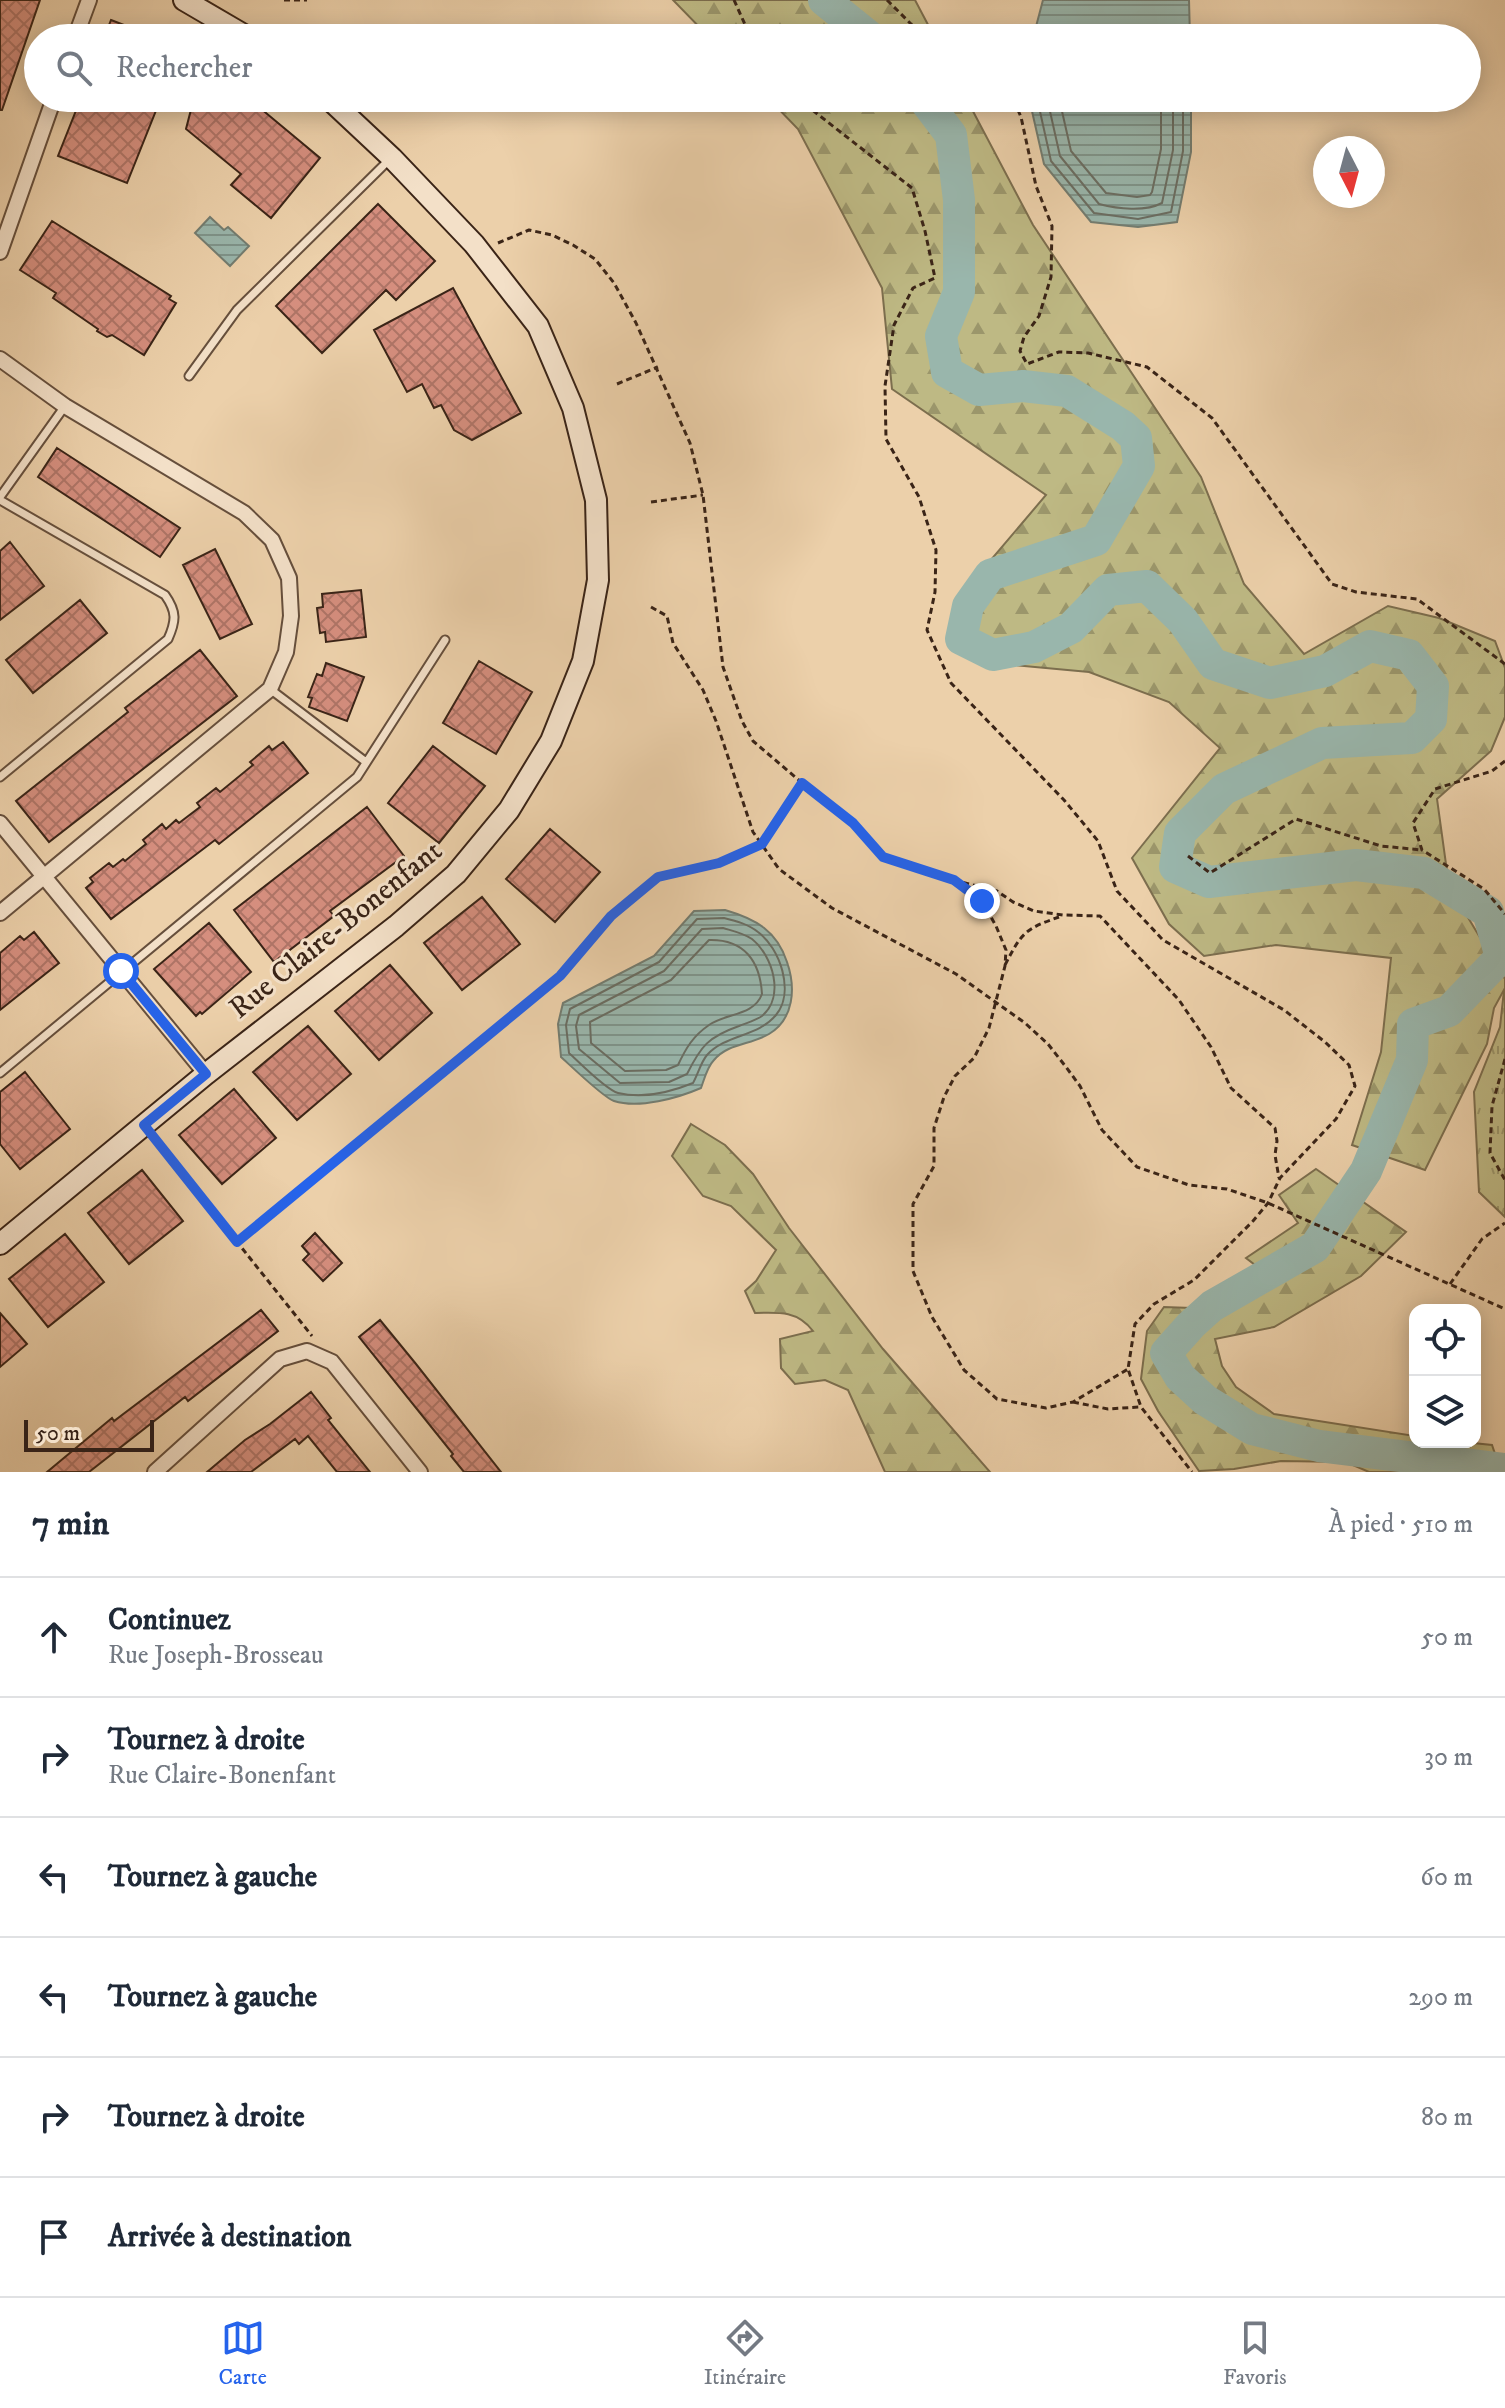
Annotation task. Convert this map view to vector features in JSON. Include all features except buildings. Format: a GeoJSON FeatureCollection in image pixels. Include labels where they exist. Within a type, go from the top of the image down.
{"type":"FeatureCollection","features":[{"type":"Feature","properties":{"kind":"street"},"geometry":{"type":"LineString","coordinates":[[80,24],[89,0]]}},
{"type":"Feature","properties":{"kind":"street"},"geometry":{"type":"LineString","coordinates":[[184,0],[225,24]]}},
{"type":"Feature","properties":{"kind":"street"},"geometry":{"type":"LineString","coordinates":[[0,252],[49,112]]}},
{"type":"Feature","properties":{"kind":"street","name":"Rue Claire-Bonenfant"},"geometry":{"type":"LineString","coordinates":[[0,1244],[206,1074],[396,926],[456,874],[509,810],[551,741],[583,661],[598,580],[596,500],[573,408],[538,326],[480,251],[392,158],[343,112]]}},
{"type":"Feature","properties":{"kind":"street"},"geometry":{"type":"LineString","coordinates":[[0,359],[65,406],[244,513],[272,540],[289,578],[291,616],[286,652],[270,689],[0,913]]}},
{"type":"Feature","properties":{"kind":"street"},"geometry":{"type":"LineString","coordinates":[[0,823],[206,1074]]}},
{"type":"Feature","properties":{"kind":"street"},"geometry":{"type":"LineString","coordinates":[[158,1471],[280,1359],[307,1351],[327,1360],[419,1472]]}},
{"type":"Feature","properties":{"kind":"lane"},"geometry":{"type":"LineString","coordinates":[[189,376],[237,310],[392,158]]}},
{"type":"Feature","properties":{"kind":"lane"},"geometry":{"type":"LineString","coordinates":[[0,777],[168,639],[176,623],[174,608],[165,595],[0,498],[65,406]]}},
{"type":"Feature","properties":{"kind":"lane"},"geometry":{"type":"LineString","coordinates":[[0,1073],[357,777],[445,640]]}},
{"type":"Feature","properties":{"kind":"lane"},"geometry":{"type":"LineString","coordinates":[[270,689],[366,762]]}},
{"type":"Feature","properties":{"kind":"path"},"geometry":{"type":"LineString","coordinates":[[284,0],[307,0]]}},
{"type":"Feature","properties":{"kind":"path"},"geometry":{"type":"LineString","coordinates":[[734,0],[745,24]]}},
{"type":"Feature","properties":{"kind":"path"},"geometry":{"type":"LineString","coordinates":[[887,0],[911,24]]}},
{"type":"Feature","properties":{"kind":"path"},"geometry":{"type":"LineString","coordinates":[[815,112],[912,188],[925,231],[935,278],[913,288],[894,325],[885,386],[886,439],[919,497],[936,550],[935,592],[927,630],[951,683],[1090,831],[1098,841],[1117,891],[1163,940],[1284,1010],[1349,1065],[1355,1086],[1336,1119],[1280,1178],[1268,1203],[1194,1280],[1154,1304],[1135,1324],[1128,1369],[1141,1407],[1192,1472]]}},
{"type":"Feature","properties":{"kind":"path"},"geometry":{"type":"LineString","coordinates":[[1019,112],[1036,186],[1052,226],[1051,277],[1039,316],[1024,337],[1020,351],[1027,364],[1059,352],[1088,353],[1147,367],[1212,418],[1332,584],[1356,592],[1417,599],[1505,664]]}},
{"type":"Feature","properties":{"kind":"path"},"geometry":{"type":"LineString","coordinates":[[480,251],[529,230],[552,235],[595,259],[614,283],[658,367],[690,443],[703,495],[723,667],[742,721],[753,741],[853,823],[883,857],[997,891],[1034,911],[1100,916],[1179,1000],[1211,1047],[1231,1088],[1275,1128],[1275,1155],[1280,1178]]}},
{"type":"Feature","properties":{"kind":"path"},"geometry":{"type":"LineString","coordinates":[[617,384],[658,367]]}},
{"type":"Feature","properties":{"kind":"path"},"geometry":{"type":"LineString","coordinates":[[651,502],[703,495]]}},
{"type":"Feature","properties":{"kind":"path"},"geometry":{"type":"LineString","coordinates":[[651,607],[667,616],[673,643],[703,690],[726,747],[753,832],[779,869],[820,899],[956,974],[1025,1023],[1048,1044],[1080,1086],[1102,1130],[1137,1167],[1189,1185],[1227,1189],[1268,1203],[1505,1309]]}},
{"type":"Feature","properties":{"kind":"path"},"geometry":{"type":"LineString","coordinates":[[1422,850],[1413,823],[1435,789],[1492,771],[1505,761]]}},
{"type":"Feature","properties":{"kind":"path"},"geometry":{"type":"LineString","coordinates":[[237,1242],[560,976],[611,916],[658,877],[719,863],[762,844],[802,783]]}},
{"type":"Feature","properties":{"kind":"path"},"geometry":{"type":"LineString","coordinates":[[1188,856],[1210,873],[1296,819],[1381,846],[1422,850],[1484,889],[1505,914]]}},
{"type":"Feature","properties":{"kind":"path"},"geometry":{"type":"LineString","coordinates":[[954,880],[982,901],[1006,950],[1005,966],[989,1028],[974,1058],[955,1076],[934,1128],[934,1166],[913,1204],[913,1271],[932,1317],[964,1370],[997,1399],[1046,1408],[1073,1402],[1128,1369]]}},
{"type":"Feature","properties":{"kind":"path"},"geometry":{"type":"LineString","coordinates":[[1005,966],[1023,934],[1034,925],[1063,915]]}},
{"type":"Feature","properties":{"kind":"path"},"geometry":{"type":"LineString","coordinates":[[1505,1059],[1492,1106],[1490,1153],[1505,1180]]}},
{"type":"Feature","properties":{"kind":"path"},"geometry":{"type":"LineString","coordinates":[[144,1125],[312,1336],[327,1360]]}},
{"type":"Feature","properties":{"kind":"path"},"geometry":{"type":"LineString","coordinates":[[1450,1284],[1482,1239],[1505,1223]]}},
{"type":"Feature","properties":{"kind":"path"},"geometry":{"type":"LineString","coordinates":[[1073,1402],[1108,1409],[1141,1407]]}},
{"type":"Feature","properties":{"kind":"green space"},"geometry":{"type":"Polygon","coordinates":[[[673,0],[915,0],[928,24],[696,24],[673,0]]]}},
{"type":"Feature","properties":{"kind":"green space"},"geometry":{"type":"Polygon","coordinates":[[[782,112],[973,112],[1033,225],[1201,477],[1244,584],[1304,654],[1388,606],[1439,618],[1495,641],[1505,668],[1505,717],[1491,751],[1437,799],[1449,886],[1505,979],[1505,988],[1494,1008],[1487,1044],[1425,1170],[1352,1145],[1381,1052],[1391,958],[1276,945],[1204,956],[1169,924],[1132,858],[1220,748],[1169,702],[1089,672],[982,662],[956,601],[1046,495],[892,389],[882,288],[798,129],[782,112]]]}},
{"type":"Feature","properties":{"kind":"green space"},"geometry":{"type":"Polygon","coordinates":[[[1505,981],[1505,1217],[1479,1192],[1474,1092],[1500,1027],[1505,981]]]}},
{"type":"Feature","properties":{"kind":"green space"},"geometry":{"type":"Polygon","coordinates":[[[691,1124],[725,1145],[753,1174],[789,1228],[883,1349],[990,1472],[885,1472],[848,1390],[825,1380],[795,1384],[781,1368],[780,1339],[813,1331],[795,1316],[755,1313],[745,1291],[756,1281],[776,1250],[731,1206],[703,1196],[672,1156],[691,1124]]]}},
{"type":"Feature","properties":{"kind":"green space"},"geometry":{"type":"Polygon","coordinates":[[[1316,1169],[1406,1232],[1361,1276],[1274,1327],[1215,1339],[1222,1366],[1236,1387],[1274,1414],[1409,1435],[1409,1448],[1481,1448],[1481,1444],[1492,1445],[1501,1472],[1369,1472],[1346,1462],[1281,1461],[1199,1471],[1158,1411],[1141,1379],[1147,1331],[1164,1307],[1192,1308],[1255,1265],[1246,1258],[1298,1223],[1279,1195],[1316,1169]]]}},
{"type":"Feature","properties":{"kind":"water"},"geometry":{"type":"Polygon","coordinates":[[[1043,0],[1189,0],[1190,24],[1037,24],[1043,0]]]}},
{"type":"Feature","properties":{"kind":"water"},"geometry":{"type":"Polygon","coordinates":[[[1032,112],[1191,112],[1191,152],[1177,222],[1138,227],[1091,222],[1044,164],[1032,112]]]}},
{"type":"Feature","properties":{"kind":"water"},"geometry":{"type":"Polygon","coordinates":[[[210,217],[224,230],[228,227],[249,246],[230,266],[195,233],[210,217]]]}},
{"type":"Feature","properties":{"kind":"water"},"geometry":{"type":"Polygon","coordinates":[[[725,910],[756,922],[771,934],[783,951],[792,982],[791,1002],[784,1020],[769,1034],[720,1054],[709,1066],[701,1088],[670,1099],[646,1103],[609,1099],[561,1057],[558,1024],[563,1003],[654,956],[694,911],[725,910]]]}},
{"type":"Feature","properties":{"kind":"waterway"},"geometry":{"type":"LineString","coordinates":[[824,0],[854,24]]}},
{"type":"Feature","properties":{"kind":"waterway"},"geometry":{"type":"LineString","coordinates":[[934,112],[951,135],[959,200],[959,292],[941,336],[947,372],[979,390],[1023,386],[1067,391],[1123,426],[1136,438],[1139,466],[1096,540],[990,575],[968,606],[961,639],[993,655],[1034,647],[1071,628],[1108,590],[1147,586],[1183,621],[1213,664],[1270,683],[1325,671],[1370,646],[1409,655],[1433,686],[1431,719],[1412,738],[1322,743],[1224,789],[1180,833],[1175,867],[1209,882],[1356,865],[1424,873],[1488,912],[1501,957],[1449,1011],[1413,1024],[1412,1060],[1366,1171],[1315,1247],[1212,1306],[1166,1353],[1180,1377],[1205,1400],[1252,1429],[1319,1446],[1505,1469]]}},
{"type":"Feature","properties":{"kind":"route"},"geometry":{"type":"LineString","coordinates":[[121,971],[206,1074],[144,1125],[237,1242],[560,976],[611,916],[658,877],[719,863],[762,844],[802,783],[853,823],[883,857],[954,880],[982,901]]}}]}
